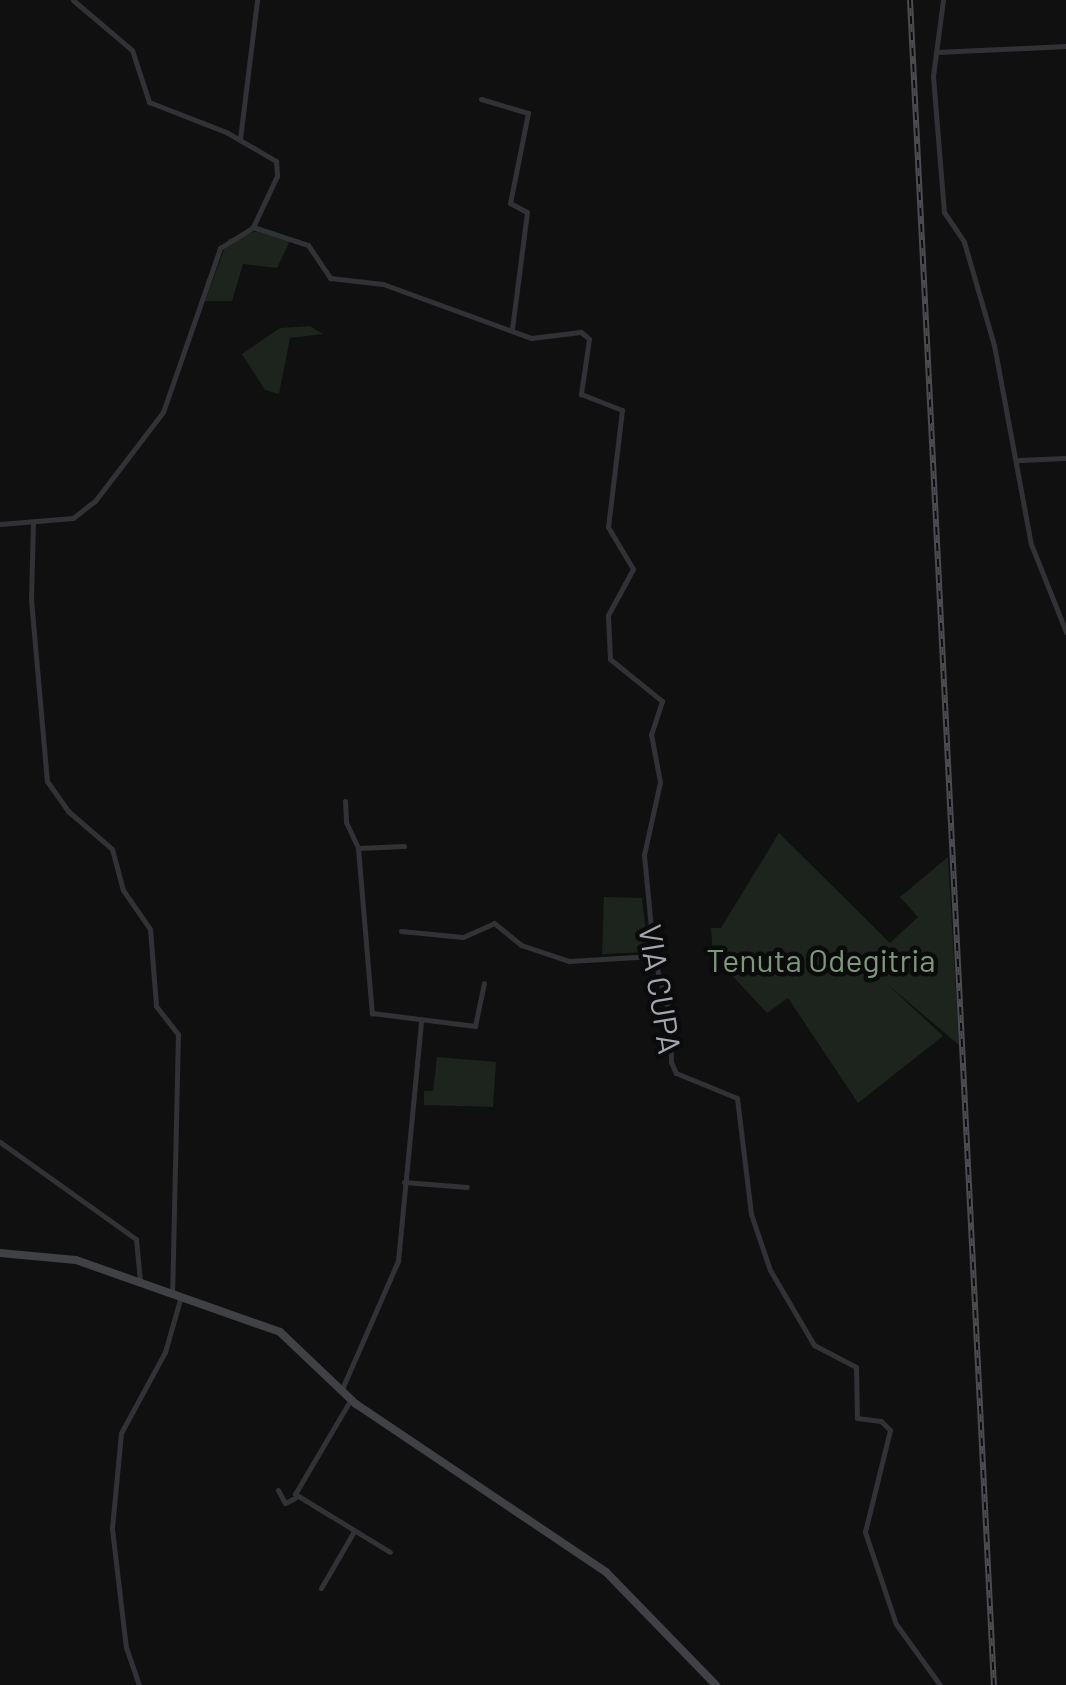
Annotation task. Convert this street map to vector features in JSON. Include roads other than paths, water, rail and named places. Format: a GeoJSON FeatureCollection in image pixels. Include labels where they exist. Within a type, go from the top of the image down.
{"type":"FeatureCollection","features":[{"type":"Feature","properties":{"kind":"street"},"geometry":{"type":"LineString","coordinates":[[0,524],[33,522],[85,511],[150,432],[178,375],[220,248],[252,227],[278,164],[240,139],[148,102],[132,50],[73,0]]}},
{"type":"Feature","properties":{"kind":"street"},"geometry":{"type":"LineString","coordinates":[[240,139],[256,0]]}},
{"type":"Feature","properties":{"kind":"street"},"geometry":{"type":"LineString","coordinates":[[943,0],[936,52],[944,212],[964,242],[1019,460],[1035,558],[1066,632]]}},
{"type":"Feature","properties":{"kind":"street"},"geometry":{"type":"LineString","coordinates":[[936,52],[1066,46]]}},
{"type":"Feature","properties":{"kind":"street"},"geometry":{"type":"LineString","coordinates":[[252,227],[308,245],[330,278],[383,284],[512,329],[527,212],[510,203],[528,114],[481,99]]}},
{"type":"Feature","properties":{"kind":"street","name":"VIA CUPA"},"geometry":{"type":"LineString","coordinates":[[512,329],[531,338],[581,332],[589,339],[582,394],[622,410],[608,528],[633,569],[608,614],[610,659],[662,701],[652,734],[660,782],[644,855],[654,956],[670,1017],[674,1070],[736,1098],[751,1214],[770,1270],[814,1345],[856,1367],[857,1418],[881,1421],[890,1430],[865,1532],[896,1624],[940,1685]]}},
{"type":"Feature","properties":{"kind":"street"},"geometry":{"type":"LineString","coordinates":[[1019,460],[1066,458]]}},
{"type":"Feature","properties":{"kind":"street"},"geometry":{"type":"LineString","coordinates":[[33,522],[31,599],[47,780],[61,803],[112,849],[123,890],[150,929],[156,1006],[178,1034],[176,1295],[165,1352],[128,1411],[119,1452],[113,1538],[126,1648],[140,1685]]}},
{"type":"Feature","properties":{"kind":"street"},"geometry":{"type":"LineString","coordinates":[[345,801],[346,822],[358,848],[371,1011],[478,1025],[484,983]]}},
{"type":"Feature","properties":{"kind":"street"},"geometry":{"type":"LineString","coordinates":[[358,848],[404,846]]}},
{"type":"Feature","properties":{"kind":"street"},"geometry":{"type":"LineString","coordinates":[[400,931],[463,937],[494,923],[520,944],[569,961],[654,956]]}},
{"type":"Feature","properties":{"kind":"street"},"geometry":{"type":"LineString","coordinates":[[341,1391],[398,1261],[421,1020]]}},
{"type":"Feature","properties":{"kind":"street"},"geometry":{"type":"LineString","coordinates":[[0,1142],[136,1239],[140,1282]]}},
{"type":"Feature","properties":{"kind":"street"},"geometry":{"type":"LineString","coordinates":[[404,1182],[467,1187]]}},
{"type":"Feature","properties":{"kind":"street"},"geometry":{"type":"LineString","coordinates":[[0,1253],[64,1258],[280,1332],[351,1400],[606,1572],[716,1685]]}},
{"type":"Feature","properties":{"kind":"street"},"geometry":{"type":"LineString","coordinates":[[278,1490],[285,1503],[296,1497],[351,1400]]}},
{"type":"Feature","properties":{"kind":"street"},"geometry":{"type":"LineString","coordinates":[[296,1497],[390,1552]]}},
{"type":"Feature","properties":{"kind":"street"},"geometry":{"type":"LineString","coordinates":[[321,1588],[354,1531]]}},
{"type":"Feature","properties":{"kind":"railway"},"geometry":{"type":"LineString","coordinates":[[910,0],[994,1685]]}},
{"type":"Feature","properties":{"kind":"park label","name":"Tenuta Odegitria"},"geometry":{"type":"Point","coordinates":[821,959]}}]}
